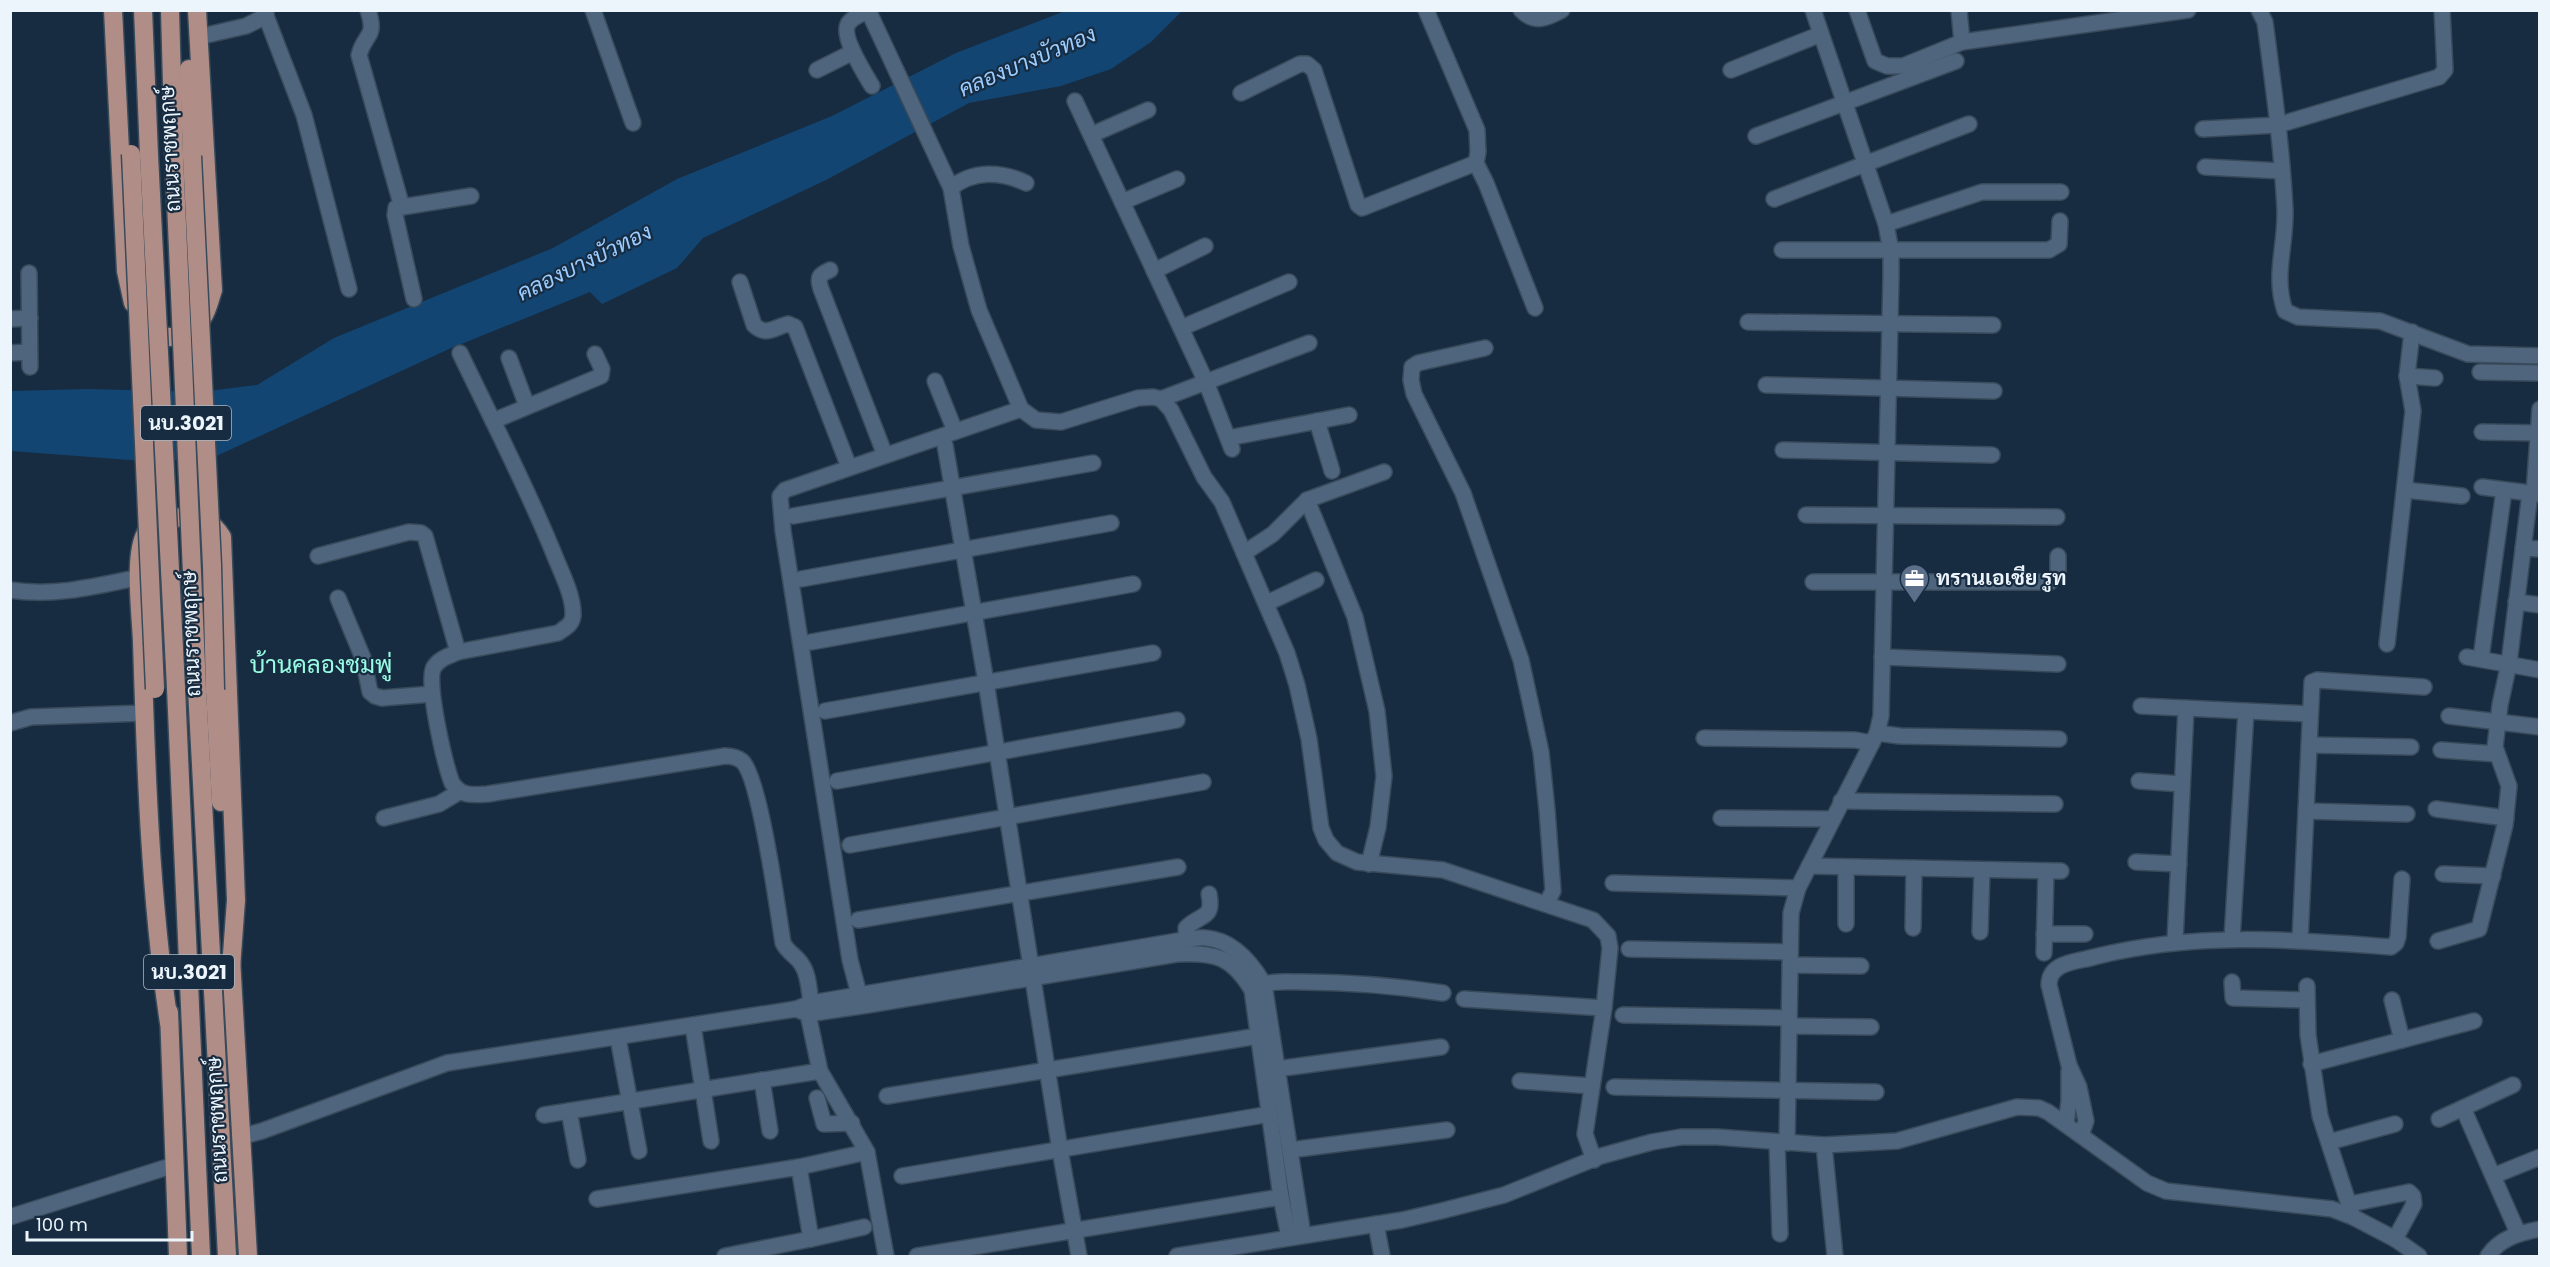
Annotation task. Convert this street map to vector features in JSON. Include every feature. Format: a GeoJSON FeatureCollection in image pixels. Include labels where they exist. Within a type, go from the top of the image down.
{"type":"FeatureCollection","features":[{"type":"Feature","properties":{"kind":"main road"},"geometry":{"type":"LineString","coordinates":[[113,10],[129,288],[135,312],[143,324],[152,332],[163,337],[174,338],[188,333],[204,315],[213,290],[197,10]]}},
{"type":"Feature","properties":{"kind":"main road","name":"ถนนราชพฤกษ์"},"geometry":{"type":"LineString","coordinates":[[124,10],[140,155],[176,688],[201,1257]]}},
{"type":"Feature","properties":{"kind":"main road","name":"ถนนราชพฤกษ์"},"geometry":{"type":"LineString","coordinates":[[143,10],[140,155],[155,689],[170,961],[169,1023],[177,1256]]}},
{"type":"Feature","properties":{"kind":"main road","name":"ถนนราชพฤกษ์"},"geometry":{"type":"LineString","coordinates":[[170,10],[183,156],[227,1257]]}},
{"type":"Feature","properties":{"kind":"main road","name":"ถนนราชพฤกษ์"},"geometry":{"type":"LineString","coordinates":[[183,156],[187,10]]}},
{"type":"Feature","properties":{"kind":"main road"},"geometry":{"type":"LineString","coordinates":[[169,1023],[160,964],[145,713],[140,577],[140,550],[144,536],[152,525],[163,518],[194,518],[208,522],[214,525],[222,537],[236,900],[231,968]]}},
{"type":"Feature","properties":{"kind":"main road","name":"ถนนราชพฤกษ์"},"geometry":{"type":"LineString","coordinates":[[206,690],[231,968],[248,1257]]}},
{"type":"Feature","properties":{"kind":"street"},"geometry":{"type":"LineString","coordinates":[[368,10],[373,27],[371,34],[362,44],[359,55],[402,207]]}},
{"type":"Feature","properties":{"kind":"street"},"geometry":{"type":"LineString","coordinates":[[592,10],[633,123]]}},
{"type":"Feature","properties":{"kind":"street"},"geometry":{"type":"LineString","coordinates":[[872,86],[853,52],[847,27],[849,22],[868,10],[951,188],[961,246],[979,310],[1021,409],[1036,420],[1061,422],[1138,398],[1153,397],[1161,399],[1171,410],[1204,477],[1222,502],[1267,603],[1297,685],[1309,739],[1321,828],[1326,840],[1337,853],[1357,862],[1369,864],[1443,870],[1593,920],[1608,936],[1610,948],[1604,1008],[1585,1138],[1594,1160]]}},
{"type":"Feature","properties":{"kind":"street"},"geometry":{"type":"LineString","coordinates":[[1426,10],[1477,130],[1476,163],[1535,308]]}},
{"type":"Feature","properties":{"kind":"street"},"geometry":{"type":"LineString","coordinates":[[1521,10],[1529,17],[1538,20],[1562,10]]}},
{"type":"Feature","properties":{"kind":"street"},"geometry":{"type":"LineString","coordinates":[[1780,1234],[1782,1143],[1788,1090],[1791,912],[1798,888],[1875,738],[1881,716],[1891,251],[1886,224],[1866,164],[1848,120],[1813,10]]}},
{"type":"Feature","properties":{"kind":"street"},"geometry":{"type":"LineString","coordinates":[[1857,10],[1875,61],[1887,66],[1903,66],[1962,42],[2188,10]]}},
{"type":"Feature","properties":{"kind":"street"},"geometry":{"type":"LineString","coordinates":[[1959,10],[1962,42]]}},
{"type":"Feature","properties":{"kind":"street"},"geometry":{"type":"LineString","coordinates":[[2259,10],[2265,21],[2278,124],[2285,213],[2279,291],[2285,311],[2298,317],[2380,321],[2468,354],[2540,356]]}},
{"type":"Feature","properties":{"kind":"street"},"geometry":{"type":"LineString","coordinates":[[2203,129],[2278,124],[2439,77],[2445,70],[2442,10]]}},
{"type":"Feature","properties":{"kind":"street"},"geometry":{"type":"LineString","coordinates":[[198,37],[246,26],[266,13],[304,115],[349,289]]}},
{"type":"Feature","properties":{"kind":"street"},"geometry":{"type":"LineString","coordinates":[[1731,70],[1821,34]]}},
{"type":"Feature","properties":{"kind":"street"},"geometry":{"type":"LineString","coordinates":[[817,70],[853,52]]}},
{"type":"Feature","properties":{"kind":"street"},"geometry":{"type":"LineString","coordinates":[[1756,136],[1956,61]]}},
{"type":"Feature","properties":{"kind":"street"},"geometry":{"type":"LineString","coordinates":[[1241,93],[1300,64],[1307,64],[1314,70],[1358,205],[1362,208],[1476,163]]}},
{"type":"Feature","properties":{"kind":"street"},"geometry":{"type":"LineString","coordinates":[[1075,101],[1206,382],[1230,444],[1349,415]]}},
{"type":"Feature","properties":{"kind":"street"},"geometry":{"type":"LineString","coordinates":[[1091,135],[1148,110]]}},
{"type":"Feature","properties":{"kind":"street"},"geometry":{"type":"LineString","coordinates":[[1774,199],[1969,124]]}},
{"type":"Feature","properties":{"kind":"street"},"geometry":{"type":"LineString","coordinates":[[2205,167],[2282,171]]}},
{"type":"Feature","properties":{"kind":"street"},"geometry":{"type":"LineString","coordinates":[[951,188],[959,182],[976,176],[993,174],[1010,175],[1026,183]]}},
{"type":"Feature","properties":{"kind":"street"},"geometry":{"type":"LineString","coordinates":[[1122,202],[1177,179]]}},
{"type":"Feature","properties":{"kind":"street"},"geometry":{"type":"LineString","coordinates":[[1886,224],[1982,192],[2061,192]]}},
{"type":"Feature","properties":{"kind":"street"},"geometry":{"type":"LineString","coordinates":[[414,299],[395,215],[396,208],[471,196]]}},
{"type":"Feature","properties":{"kind":"street"},"geometry":{"type":"LineString","coordinates":[[1782,250],[2049,250],[2059,244],[2060,221]]}},
{"type":"Feature","properties":{"kind":"street"},"geometry":{"type":"LineString","coordinates":[[1154,270],[1205,246]]}},
{"type":"Feature","properties":{"kind":"street"},"geometry":{"type":"LineString","coordinates":[[830,270],[820,274],[818,278],[821,290],[885,454]]}},
{"type":"Feature","properties":{"kind":"street"},"geometry":{"type":"LineString","coordinates":[[10,354],[29,360],[29,273]]}},
{"type":"Feature","properties":{"kind":"street"},"geometry":{"type":"LineString","coordinates":[[740,282],[754,326],[766,332],[788,324],[795,327],[849,467]]}},
{"type":"Feature","properties":{"kind":"street"},"geometry":{"type":"LineString","coordinates":[[1180,328],[1288,282]]}},
{"type":"Feature","properties":{"kind":"street"},"geometry":{"type":"LineString","coordinates":[[10,319],[30,318]]}},
{"type":"Feature","properties":{"kind":"street"},"geometry":{"type":"LineString","coordinates":[[1748,322],[1993,325]]}},
{"type":"Feature","properties":{"kind":"street"},"geometry":{"type":"LineString","coordinates":[[2387,644],[2413,411],[2407,376],[2412,332]]}},
{"type":"Feature","properties":{"kind":"street"},"geometry":{"type":"LineString","coordinates":[[1161,399],[1309,343]]}},
{"type":"Feature","properties":{"kind":"street"},"geometry":{"type":"LineString","coordinates":[[1485,348],[1418,363],[1412,367],[1411,380],[1414,394],[1463,493],[1521,660],[1539,741],[1547,810],[1553,891],[1546,904]]}},
{"type":"Feature","properties":{"kind":"street"},"geometry":{"type":"LineString","coordinates":[[460,353],[537,514],[568,593],[573,616],[569,626],[558,633],[458,652],[443,658],[434,667],[430,678],[432,694],[452,783],[459,792],[468,795],[488,794],[725,756],[732,756],[742,761],[748,771],[760,812],[783,943],[788,953],[802,964],[807,1010],[820,1071],[867,1152],[886,1257]]}},
{"type":"Feature","properties":{"kind":"street"},"geometry":{"type":"LineString","coordinates":[[493,421],[600,376],[602,369],[595,354]]}},
{"type":"Feature","properties":{"kind":"street"},"geometry":{"type":"LineString","coordinates":[[510,358],[526,406]]}},
{"type":"Feature","properties":{"kind":"street"},"geometry":{"type":"LineString","coordinates":[[2480,372],[2540,373]]}},
{"type":"Feature","properties":{"kind":"street"},"geometry":{"type":"LineString","coordinates":[[2407,376],[2435,378]]}},
{"type":"Feature","properties":{"kind":"street"},"geometry":{"type":"LineString","coordinates":[[935,381],[955,431]]}},
{"type":"Feature","properties":{"kind":"street"},"geometry":{"type":"LineString","coordinates":[[1766,385],[1994,391]]}},
{"type":"Feature","properties":{"kind":"street"},"geometry":{"type":"LineString","coordinates":[[859,1000],[850,960],[779,503],[780,496],[785,490],[1021,409]]}},
{"type":"Feature","properties":{"kind":"street"},"geometry":{"type":"LineString","coordinates":[[2438,941],[2479,929],[2506,818],[2509,786],[2495,747],[2509,663],[2523,548],[2535,493],[2540,409]]}},
{"type":"Feature","properties":{"kind":"street"},"geometry":{"type":"LineString","coordinates":[[1317,421],[1332,471]]}},
{"type":"Feature","properties":{"kind":"street"},"geometry":{"type":"LineString","coordinates":[[2482,432],[2539,433]]}},
{"type":"Feature","properties":{"kind":"street"},"geometry":{"type":"LineString","coordinates":[[945,445],[986,682],[1079,1257]]}},
{"type":"Feature","properties":{"kind":"street"},"geometry":{"type":"LineString","coordinates":[[1783,450],[1992,454]]}},
{"type":"Feature","properties":{"kind":"street"},"geometry":{"type":"LineString","coordinates":[[793,516],[1093,463]]}},
{"type":"Feature","properties":{"kind":"street"},"geometry":{"type":"LineString","coordinates":[[1244,553],[1273,534],[1307,500],[1384,472]]}},
{"type":"Feature","properties":{"kind":"street"},"geometry":{"type":"LineString","coordinates":[[2482,487],[2535,493]]}},
{"type":"Feature","properties":{"kind":"street"},"geometry":{"type":"LineString","coordinates":[[2405,490],[2462,496]]}},
{"type":"Feature","properties":{"kind":"street"},"geometry":{"type":"LineString","coordinates":[[2504,490],[2474,658],[2540,670]]}},
{"type":"Feature","properties":{"kind":"street"},"geometry":{"type":"LineString","coordinates":[[1307,500],[1355,616],[1377,711],[1384,776],[1378,827],[1369,864]]}},
{"type":"Feature","properties":{"kind":"street"},"geometry":{"type":"LineString","coordinates":[[1806,515],[2056,517]]}},
{"type":"Feature","properties":{"kind":"street"},"geometry":{"type":"LineString","coordinates":[[801,579],[1110,523]]}},
{"type":"Feature","properties":{"kind":"street"},"geometry":{"type":"LineString","coordinates":[[318,556],[409,532],[421,533],[425,536],[458,652]]}},
{"type":"Feature","properties":{"kind":"street"},"geometry":{"type":"LineString","coordinates":[[2523,548],[2540,549]]}},
{"type":"Feature","properties":{"kind":"street"},"geometry":{"type":"LineString","coordinates":[[1813,582],[2050,582],[2058,575],[2058,556]]}},
{"type":"Feature","properties":{"kind":"street"},"geometry":{"type":"LineString","coordinates":[[10,590],[34,594],[74,591],[140,577]]}},
{"type":"Feature","properties":{"kind":"street"},"geometry":{"type":"LineString","coordinates":[[1267,603],[1316,580]]}},
{"type":"Feature","properties":{"kind":"street"},"geometry":{"type":"LineString","coordinates":[[811,642],[1133,584]]}},
{"type":"Feature","properties":{"kind":"street"},"geometry":{"type":"LineString","coordinates":[[338,598],[363,658],[370,692],[382,698],[432,694]]}},
{"type":"Feature","properties":{"kind":"street"},"geometry":{"type":"LineString","coordinates":[[2516,602],[2540,605]]}},
{"type":"Feature","properties":{"kind":"street"},"geometry":{"type":"LineString","coordinates":[[825,711],[1153,653]]}},
{"type":"Feature","properties":{"kind":"street"},"geometry":{"type":"LineString","coordinates":[[1882,657],[2058,664]]}},
{"type":"Feature","properties":{"kind":"street"},"geometry":{"type":"LineString","coordinates":[[2300,940],[2312,682],[2317,680],[2424,687]]}},
{"type":"Feature","properties":{"kind":"street"},"geometry":{"type":"LineString","coordinates":[[2141,706],[2310,714]]}},
{"type":"Feature","properties":{"kind":"street"},"geometry":{"type":"LineString","coordinates":[[2175,941],[2187,708]]}},
{"type":"Feature","properties":{"kind":"street"},"geometry":{"type":"LineString","coordinates":[[2232,939],[2246,711]]}},
{"type":"Feature","properties":{"kind":"street"},"geometry":{"type":"LineString","coordinates":[[10,723],[31,717],[145,713]]}},
{"type":"Feature","properties":{"kind":"street"},"geometry":{"type":"LineString","coordinates":[[2450,716],[2540,727]]}},
{"type":"Feature","properties":{"kind":"street"},"geometry":{"type":"LineString","coordinates":[[837,781],[1177,720]]}},
{"type":"Feature","properties":{"kind":"street"},"geometry":{"type":"LineString","coordinates":[[1704,738],[1855,740],[1900,736],[2059,739]]}},
{"type":"Feature","properties":{"kind":"street"},"geometry":{"type":"LineString","coordinates":[[2309,745],[2411,747]]}},
{"type":"Feature","properties":{"kind":"street"},"geometry":{"type":"LineString","coordinates":[[2441,750],[2497,754]]}},
{"type":"Feature","properties":{"kind":"street"},"geometry":{"type":"LineString","coordinates":[[850,845],[1203,782]]}},
{"type":"Feature","properties":{"kind":"street"},"geometry":{"type":"LineString","coordinates":[[2139,782],[2182,784]]}},
{"type":"Feature","properties":{"kind":"street"},"geometry":{"type":"LineString","coordinates":[[384,818],[439,804],[459,792]]}},
{"type":"Feature","properties":{"kind":"street"},"geometry":{"type":"LineString","coordinates":[[1841,801],[2055,804]]}},
{"type":"Feature","properties":{"kind":"street"},"geometry":{"type":"LineString","coordinates":[[2436,809],[2506,818]]}},
{"type":"Feature","properties":{"kind":"street"},"geometry":{"type":"LineString","coordinates":[[2306,812],[2407,814]]}},
{"type":"Feature","properties":{"kind":"street"},"geometry":{"type":"LineString","coordinates":[[1721,818],[1832,819]]}},
{"type":"Feature","properties":{"kind":"street"},"geometry":{"type":"LineString","coordinates":[[2136,862],[2179,864]]}},
{"type":"Feature","properties":{"kind":"street"},"geometry":{"type":"LineString","coordinates":[[1809,866],[2054,871],[2044,934],[2044,954]]}},
{"type":"Feature","properties":{"kind":"street"},"geometry":{"type":"LineString","coordinates":[[858,920],[1178,867]]}},
{"type":"Feature","properties":{"kind":"street"},"geometry":{"type":"LineString","coordinates":[[1846,867],[1846,924]]}},
{"type":"Feature","properties":{"kind":"street"},"geometry":{"type":"LineString","coordinates":[[1913,928],[1914,868]]}},
{"type":"Feature","properties":{"kind":"street"},"geometry":{"type":"LineString","coordinates":[[1980,932],[1982,870]]}},
{"type":"Feature","properties":{"kind":"street"},"geometry":{"type":"LineString","coordinates":[[2443,874],[2493,876]]}},
{"type":"Feature","properties":{"kind":"street"},"geometry":{"type":"LineString","coordinates":[[2081,1135],[2086,1121],[2079,1087],[2069,1065],[2049,985],[2049,977],[2056,967],[2116,952],[2175,941],[2300,940],[2391,947],[2396,944],[2398,937],[2402,879]]}},
{"type":"Feature","properties":{"kind":"street"},"geometry":{"type":"LineString","coordinates":[[1613,883],[1798,888]]}},
{"type":"Feature","properties":{"kind":"street"},"geometry":{"type":"LineString","coordinates":[[1187,940],[1186,928],[1209,913],[1212,907],[1209,894]]}},
{"type":"Feature","properties":{"kind":"street"},"geometry":{"type":"LineString","coordinates":[[2044,934],[2085,934]]}},
{"type":"Feature","properties":{"kind":"street"},"geometry":{"type":"LineString","coordinates":[[1033,972],[1206,938],[1233,947],[1255,968],[1290,1150],[1296,1236]]}},
{"type":"Feature","properties":{"kind":"street"},"geometry":{"type":"LineString","coordinates":[[1629,949],[1790,958],[1861,966]]}},
{"type":"Feature","properties":{"kind":"street"},"geometry":{"type":"LineString","coordinates":[[240,1137],[262,1131],[447,1062],[807,1010],[1033,972],[1177,954],[1203,952],[1225,959],[1258,987],[1358,982],[1443,993]]}},
{"type":"Feature","properties":{"kind":"street"},"geometry":{"type":"LineString","coordinates":[[2232,982],[2234,998],[2307,993],[2311,1064],[2320,1116],[2351,1210],[2419,1257]]}},
{"type":"Feature","properties":{"kind":"street"},"geometry":{"type":"LineString","coordinates":[[1258,987],[1258,1036],[1281,1197],[1296,1236]]}},
{"type":"Feature","properties":{"kind":"street"},"geometry":{"type":"LineString","coordinates":[[1464,999],[1604,1008]]}},
{"type":"Feature","properties":{"kind":"street"},"geometry":{"type":"LineString","coordinates":[[2392,1000],[2402,1040]]}},
{"type":"Feature","properties":{"kind":"street"},"geometry":{"type":"LineString","coordinates":[[1623,1015],[1870,1027]]}},
{"type":"Feature","properties":{"kind":"street"},"geometry":{"type":"LineString","coordinates":[[2311,1064],[2474,1021]]}},
{"type":"Feature","properties":{"kind":"street"},"geometry":{"type":"LineString","coordinates":[[693,1026],[711,1141]]}},
{"type":"Feature","properties":{"kind":"street"},"geometry":{"type":"LineString","coordinates":[[887,1096],[1258,1036]]}},
{"type":"Feature","properties":{"kind":"street"},"geometry":{"type":"LineString","coordinates":[[618,1038],[639,1151]]}},
{"type":"Feature","properties":{"kind":"street"},"geometry":{"type":"LineString","coordinates":[[1276,1069],[1441,1047]]}},
{"type":"Feature","properties":{"kind":"street"},"geometry":{"type":"LineString","coordinates":[[2066,1124],[2070,1101],[2069,1065]]}},
{"type":"Feature","properties":{"kind":"street"},"geometry":{"type":"LineString","coordinates":[[544,1115],[820,1071]]}},
{"type":"Feature","properties":{"kind":"street"},"geometry":{"type":"LineString","coordinates":[[762,1080],[770,1131]]}},
{"type":"Feature","properties":{"kind":"street"},"geometry":{"type":"LineString","coordinates":[[1520,1082],[1592,1086]]}},
{"type":"Feature","properties":{"kind":"street"},"geometry":{"type":"LineString","coordinates":[[2439,1119],[2513,1085]]}},
{"type":"Feature","properties":{"kind":"street"},"geometry":{"type":"LineString","coordinates":[[1614,1087],[1876,1092]]}},
{"type":"Feature","properties":{"kind":"street"},"geometry":{"type":"LineString","coordinates":[[818,1098],[824,1124],[852,1123]]}},
{"type":"Feature","properties":{"kind":"street"},"geometry":{"type":"LineString","coordinates":[[1177,1257],[1220,1253],[1296,1236],[1441,1211],[1504,1195],[1594,1160],[1653,1142],[1681,1137],[1717,1137],[1824,1145],[1897,1141],[2017,1107],[2039,1108],[2066,1124],[2147,1183],[2166,1191],[2351,1210],[2409,1192],[2414,1204],[2395,1239]]}},
{"type":"Feature","properties":{"kind":"street"},"geometry":{"type":"LineString","coordinates":[[2463,1108],[2518,1233]]}},
{"type":"Feature","properties":{"kind":"street"},"geometry":{"type":"LineString","coordinates":[[569,1111],[578,1160]]}},
{"type":"Feature","properties":{"kind":"street"},"geometry":{"type":"LineString","coordinates":[[902,1176],[1270,1114]]}},
{"type":"Feature","properties":{"kind":"street"},"geometry":{"type":"LineString","coordinates":[[2329,1142],[2395,1124]]}},
{"type":"Feature","properties":{"kind":"street"},"geometry":{"type":"LineString","coordinates":[[1290,1150],[1447,1130]]}},
{"type":"Feature","properties":{"kind":"street"},"geometry":{"type":"LineString","coordinates":[[1824,1145],[1835,1257]]}},
{"type":"Feature","properties":{"kind":"street"},"geometry":{"type":"LineString","coordinates":[[597,1199],[799,1167],[867,1152]]}},
{"type":"Feature","properties":{"kind":"street"},"geometry":{"type":"LineString","coordinates":[[2493,1176],[2540,1157]]}},
{"type":"Feature","properties":{"kind":"street"},"geometry":{"type":"LineString","coordinates":[[10,1217],[174,1165]]}},
{"type":"Feature","properties":{"kind":"street"},"geometry":{"type":"LineString","coordinates":[[799,1167],[811,1239]]}},
{"type":"Feature","properties":{"kind":"street"},"geometry":{"type":"LineString","coordinates":[[917,1257],[1281,1197]]}},
{"type":"Feature","properties":{"kind":"street"},"geometry":{"type":"LineString","coordinates":[[1376,1224],[1382,1257]]}},
{"type":"Feature","properties":{"kind":"street"},"geometry":{"type":"LineString","coordinates":[[725,1257],[864,1227]]}},
{"type":"Feature","properties":{"kind":"street"},"geometry":{"type":"LineString","coordinates":[[2488,1257],[2493,1248],[2518,1233],[2540,1229]]}},
{"type":"Feature","properties":{"kind":"water","name":"คลองบางบัวทอง"},"geometry":{"type":"Polygon","coordinates":[[[1065,11],[1182,11],[1151,42],[1111,69],[1061,86],[969,103],[826,180],[703,238],[677,268],[602,304],[590,292],[449,349],[210,459],[143,461],[11,451],[10,391],[88,389],[200,392],[257,385],[334,338],[553,248],[677,179],[832,116],[956,53],[1065,11]]]}},
{"type":"Feature","properties":{"kind":"place","name":"ทรานเอเชีย รูท"},"geometry":{"type":"Point","coordinates":[1915,604]}},
{"type":"Feature","properties":{"kind":"district","name":"บ้านคลองชมพู่"},"geometry":{"type":"Point","coordinates":[321,665]}}]}
